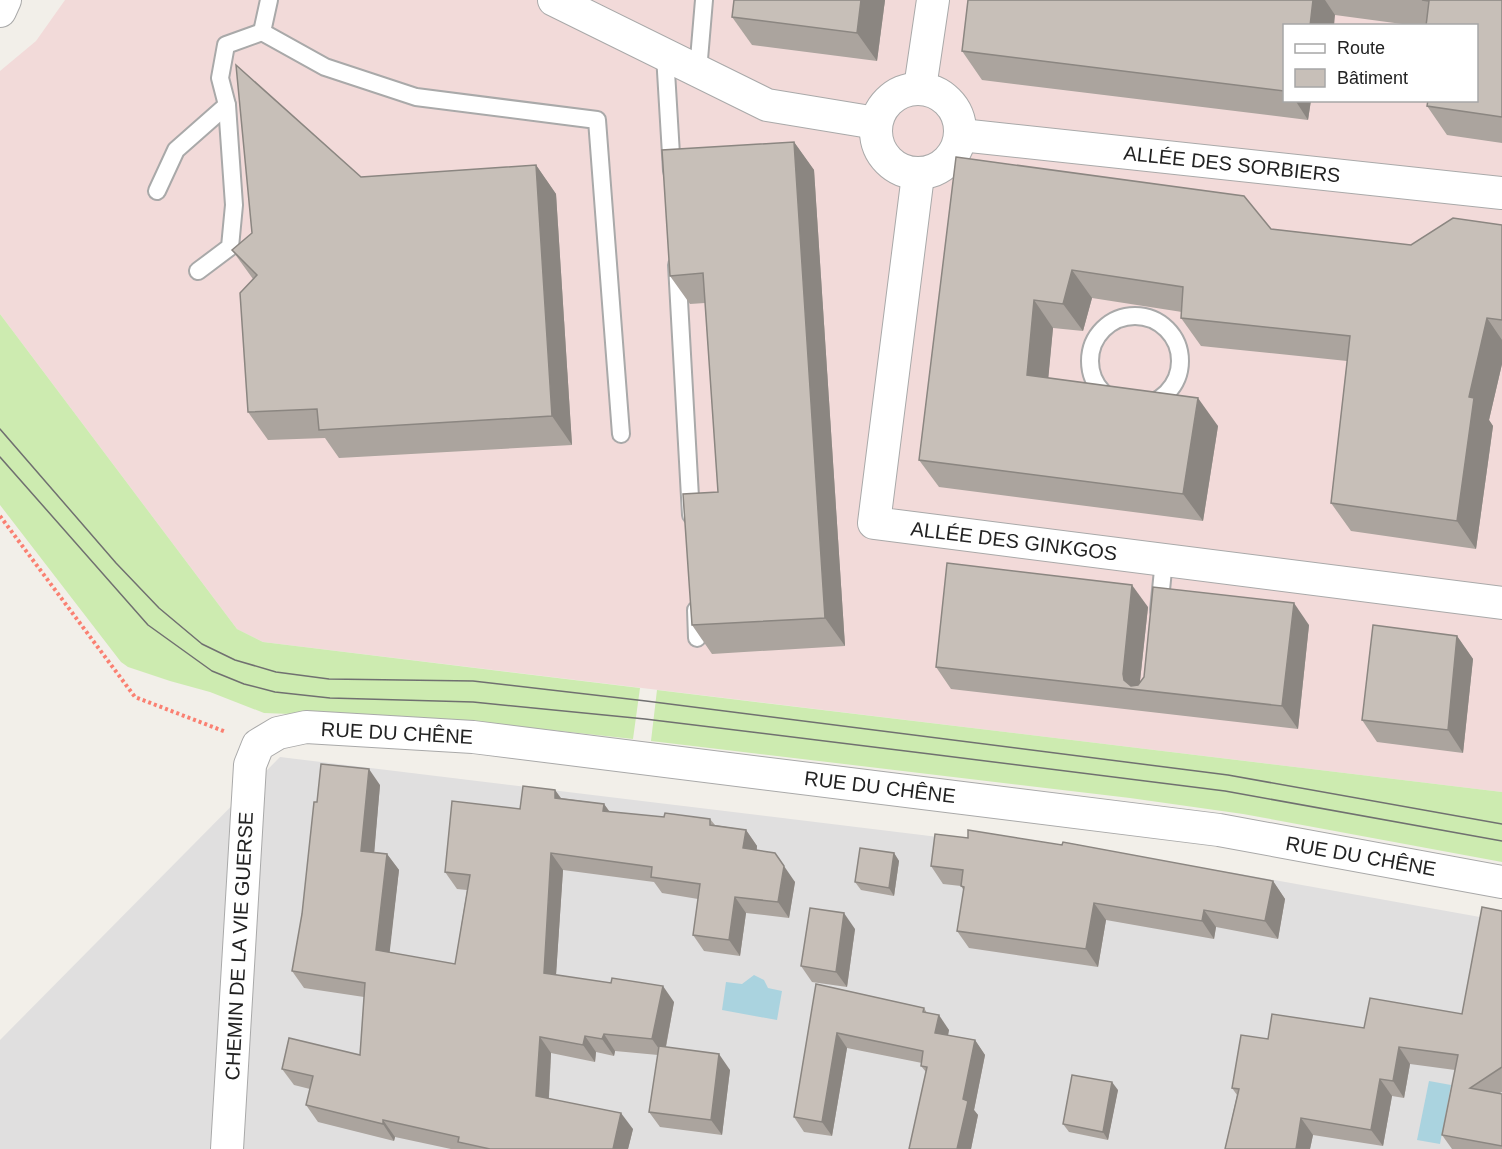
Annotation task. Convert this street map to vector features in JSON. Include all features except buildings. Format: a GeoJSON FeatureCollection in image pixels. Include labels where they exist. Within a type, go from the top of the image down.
{"type":"FeatureCollection","features":[{"type":"Feature","properties":{"kind":"street"},"geometry":{"type":"LineString","coordinates":[[0,11],[5,0]]}},
{"type":"Feature","properties":{"kind":"street"},"geometry":{"type":"LineString","coordinates":[[554,0],[767,105],[876,123]]}},
{"type":"Feature","properties":{"kind":"street"},"geometry":{"type":"LineString","coordinates":[[920,88],[933,0]]}},
{"type":"Feature","properties":{"kind":"street"},"geometry":{"type":"LineString","coordinates":[[920,88],[936,92],[951,103],[959,118],[961,135],[955,153],[942,167],[918,175],[891,165],[878,148],[875,137],[880,110],[893,96],[920,88]]}},
{"type":"Feature","properties":{"kind":"street","name":"ALLÉE DES SORBIERS"},"geometry":{"type":"LineString","coordinates":[[961,135],[1502,193]]}},
{"type":"Feature","properties":{"kind":"street","name":"ALLÉE DES GINKGOS"},"geometry":{"type":"LineString","coordinates":[[918,175],[874,523],[1502,603]]}},
{"type":"Feature","properties":{"kind":"street","name":"RUE DU CHÊNE"},"geometry":{"type":"LineString","coordinates":[[258,745],[278,733],[306,727],[473,736],[1219,830],[1502,882]]}},
{"type":"Feature","properties":{"kind":"street","name":"CHEMIN DE LA VIE GUERSE"},"geometry":{"type":"LineString","coordinates":[[227,1149],[250,765],[258,745]]}},
{"type":"Feature","properties":{"kind":"lane"},"geometry":{"type":"LineString","coordinates":[[262,32],[269,0]]}},
{"type":"Feature","properties":{"kind":"lane"},"geometry":{"type":"LineString","coordinates":[[698,71],[704,0]]}},
{"type":"Feature","properties":{"kind":"lane"},"geometry":{"type":"LineString","coordinates":[[198,272],[230,247],[234,205],[227,105],[220,78],[226,45],[262,32],[325,67],[416,97],[597,120],[621,434]]}},
{"type":"Feature","properties":{"kind":"lane"},"geometry":{"type":"LineString","coordinates":[[666,55],[673,186]]}},
{"type":"Feature","properties":{"kind":"lane"},"geometry":{"type":"LineString","coordinates":[[158,191],[176,150],[227,105]]}},
{"type":"Feature","properties":{"kind":"lane"},"geometry":{"type":"LineString","coordinates":[[676,245],[692,531]]}},
{"type":"Feature","properties":{"kind":"lane"},"geometry":{"type":"LineString","coordinates":[[1139,316],[1153,320],[1166,328],[1175,340],[1180,355],[1179,370],[1174,384],[1165,395],[1146,405],[1124,405],[1111,399],[1100,389],[1092,376],[1090,362],[1092,348],[1098,334],[1110,323],[1124,317],[1139,316]]}},
{"type":"Feature","properties":{"kind":"lane"},"geometry":{"type":"LineString","coordinates":[[1157,629],[1164,560]]}},
{"type":"Feature","properties":{"kind":"lane"},"geometry":{"type":"LineString","coordinates":[[695,590],[697,638]]}},
{"type":"Feature","properties":{"kind":"path"},"geometry":{"type":"LineString","coordinates":[[0,516],[135,697],[258,745]]}},
{"type":"Feature","properties":{"kind":"shaded area"},"geometry":{"type":"Polygon","coordinates":[[[65,0],[1502,0],[1502,792],[263,642],[237,629],[0,314],[0,71],[36,41],[65,0]]]}},
{"type":"Feature","properties":{"kind":"shaded area"},"geometry":{"type":"Polygon","coordinates":[[[280,757],[1235,873],[1502,921],[1502,1149],[0,1149],[0,1040],[280,757]]]}},
{"type":"Feature","properties":{"kind":"green space"},"geometry":{"type":"Polygon","coordinates":[[[0,314],[237,629],[263,642],[640,688],[633,739],[425,719],[264,713],[210,692],[128,667],[121,662],[0,505],[0,314]]]}},
{"type":"Feature","properties":{"kind":"green space"},"geometry":{"type":"Polygon","coordinates":[[[657,690],[1502,792],[1502,862],[1243,814],[1130,798],[651,741],[657,690]]]}},
{"type":"Feature","properties":{"kind":"water"},"geometry":{"type":"Polygon","coordinates":[[[754,975],[764,980],[768,988],[782,991],[777,1020],[722,1010],[726,982],[742,984],[754,975]]]}},
{"type":"Feature","properties":{"kind":"water"},"geometry":{"type":"Polygon","coordinates":[[[1429,1081],[1451,1085],[1440,1144],[1417,1140],[1429,1081]]]}},
{"type":"Feature","properties":{"kind":"tram line"},"geometry":{"type":"LineString","coordinates":[[0,429],[116,563],[159,608],[202,644],[235,660],[276,672],[329,679],[473,681],[646,701],[1228,775],[1502,824]]}},
{"type":"Feature","properties":{"kind":"tram line"},"geometry":{"type":"LineString","coordinates":[[0,457],[148,625],[212,671],[244,684],[275,692],[330,698],[473,702],[645,719],[1225,791],[1502,841]]}}]}
